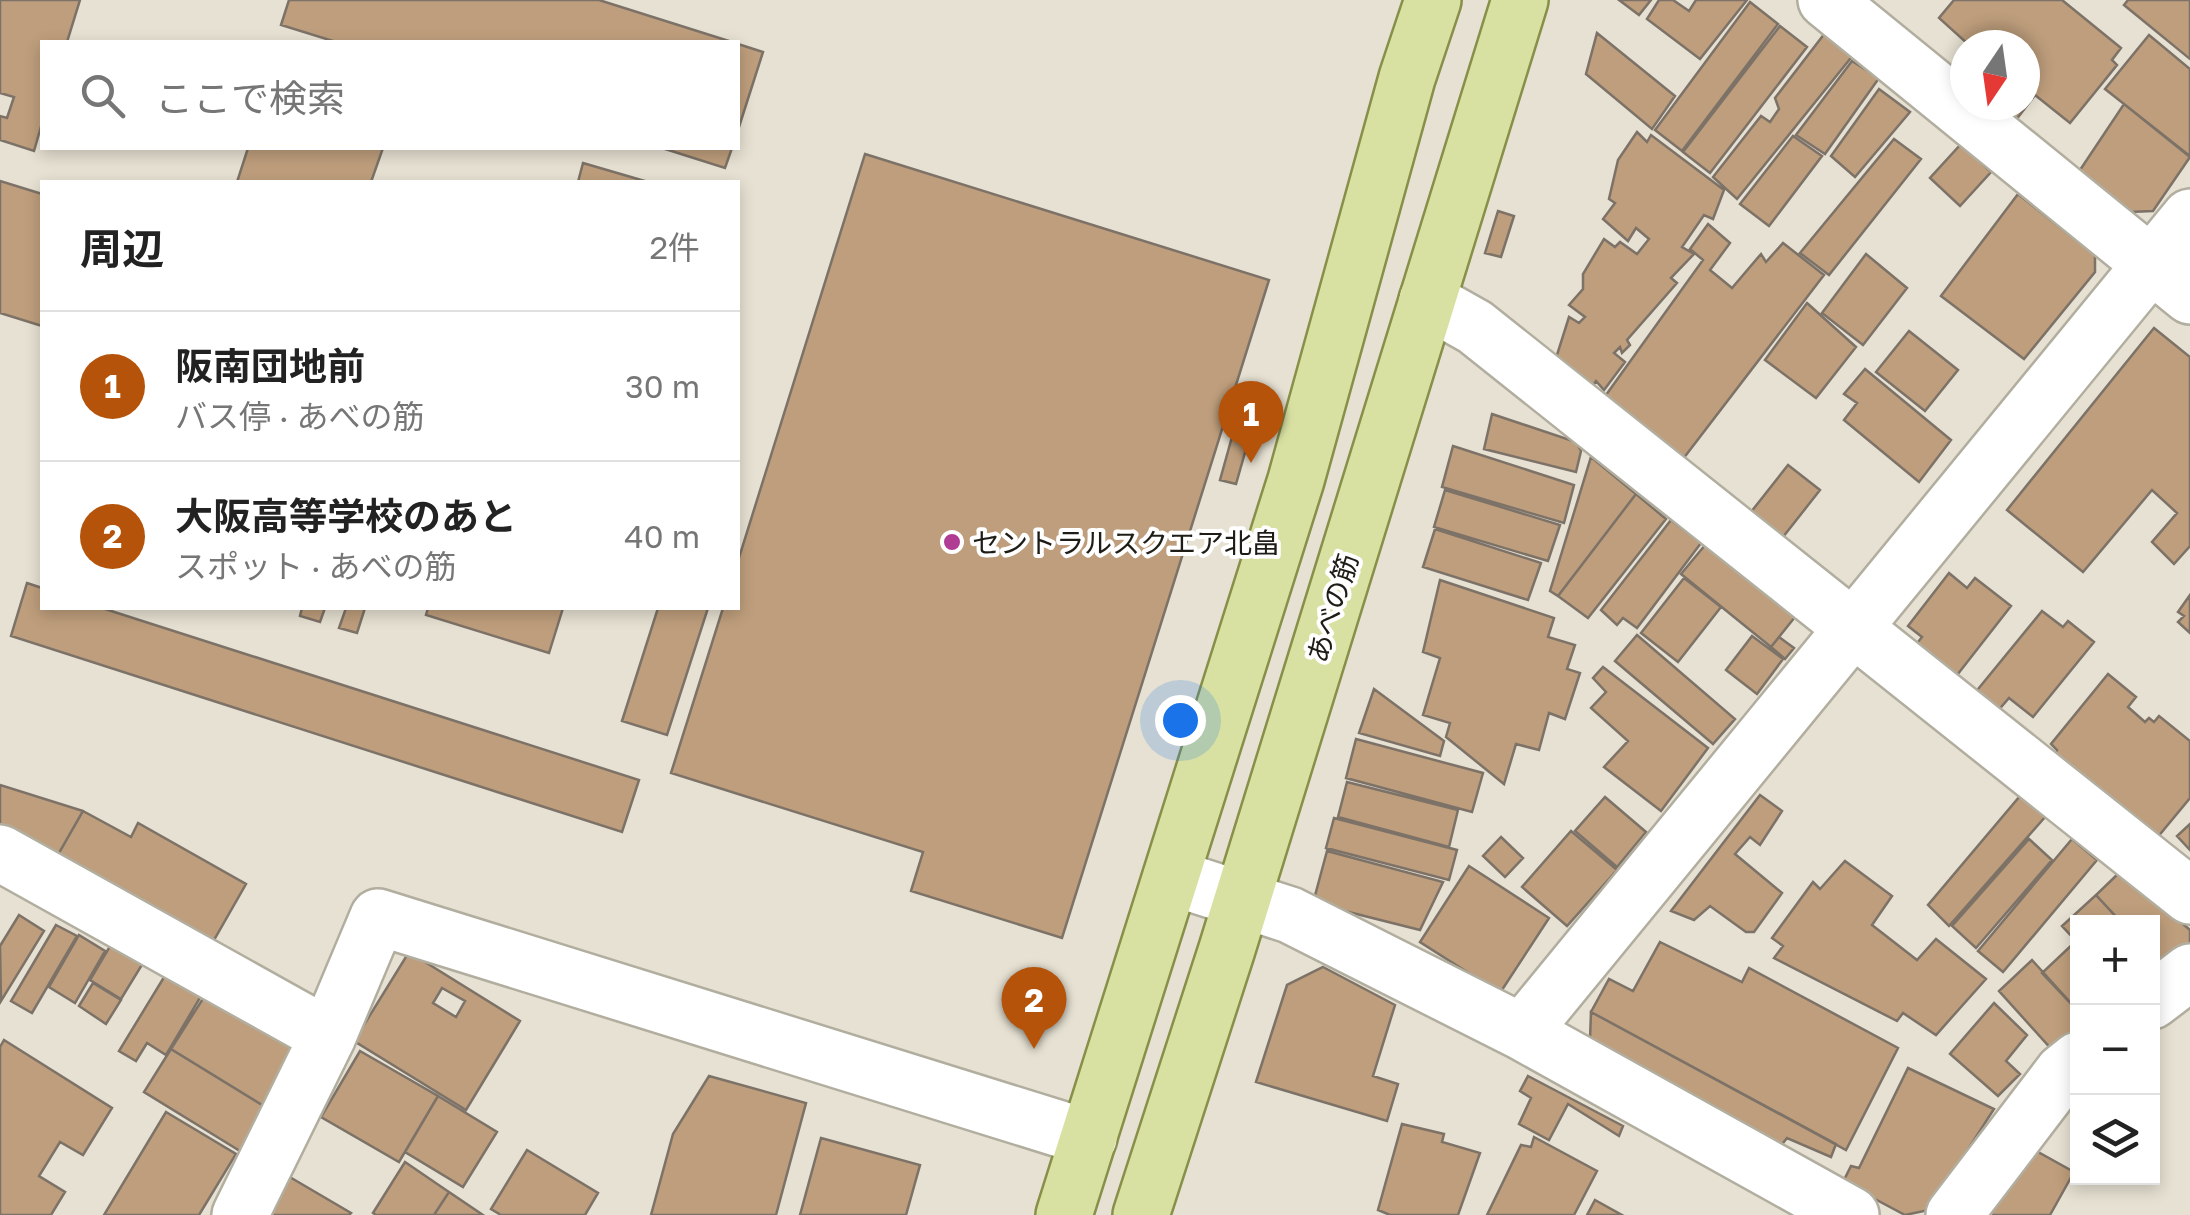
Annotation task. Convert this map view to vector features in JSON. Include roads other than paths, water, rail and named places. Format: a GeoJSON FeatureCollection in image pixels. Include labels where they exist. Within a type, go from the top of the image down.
{"type":"FeatureCollection","features":[{"type":"Feature","properties":{"kind":"main road"},"geometry":{"type":"LineString","coordinates":[[1064,1215],[1296,480],[1406,78],[1433,0]]}},
{"type":"Feature","properties":{"kind":"main road","name":"あべの筋"},"geometry":{"type":"LineString","coordinates":[[1140,1215],[1244,898],[1520,0]]}},
{"type":"Feature","properties":{"kind":"street"},"geometry":{"type":"LineString","coordinates":[[1826,0],[2170,280]]}},
{"type":"Feature","properties":{"kind":"street"},"geometry":{"type":"LineString","coordinates":[[1522,1032],[1849,627],[2170,280],[2190,217]]}},
{"type":"Feature","properties":{"kind":"street"},"geometry":{"type":"LineString","coordinates":[[1427,300],[1475,327],[2190,896]]}},
{"type":"Feature","properties":{"kind":"street"},"geometry":{"type":"LineString","coordinates":[[0,853],[328,1036]]}},
{"type":"Feature","properties":{"kind":"street"},"geometry":{"type":"LineString","coordinates":[[1171,877],[1290,915],[1522,1032],[1851,1215]]}},
{"type":"Feature","properties":{"kind":"street"},"geometry":{"type":"LineString","coordinates":[[240,1215],[328,1036],[378,917],[1088,1138]]}},
{"type":"Feature","properties":{"kind":"street"},"geometry":{"type":"LineString","coordinates":[[2160,996],[2190,972]]}},
{"type":"Feature","properties":{"kind":"street"},"geometry":{"type":"LineString","coordinates":[[1954,1215],[2070,1066]]}},
{"type":"Feature","properties":{"kind":"place","name":"阪南団地前"},"geometry":{"type":"Point","coordinates":[1251,463]}},
{"type":"Feature","properties":{"kind":"place","name":"セントラルスクエア北畠"},"geometry":{"type":"Point","coordinates":[952,542]}},
{"type":"Feature","properties":{"kind":"place","name":"大阪高等学校のあと"},"geometry":{"type":"Point","coordinates":[1034,1049]}}]}
